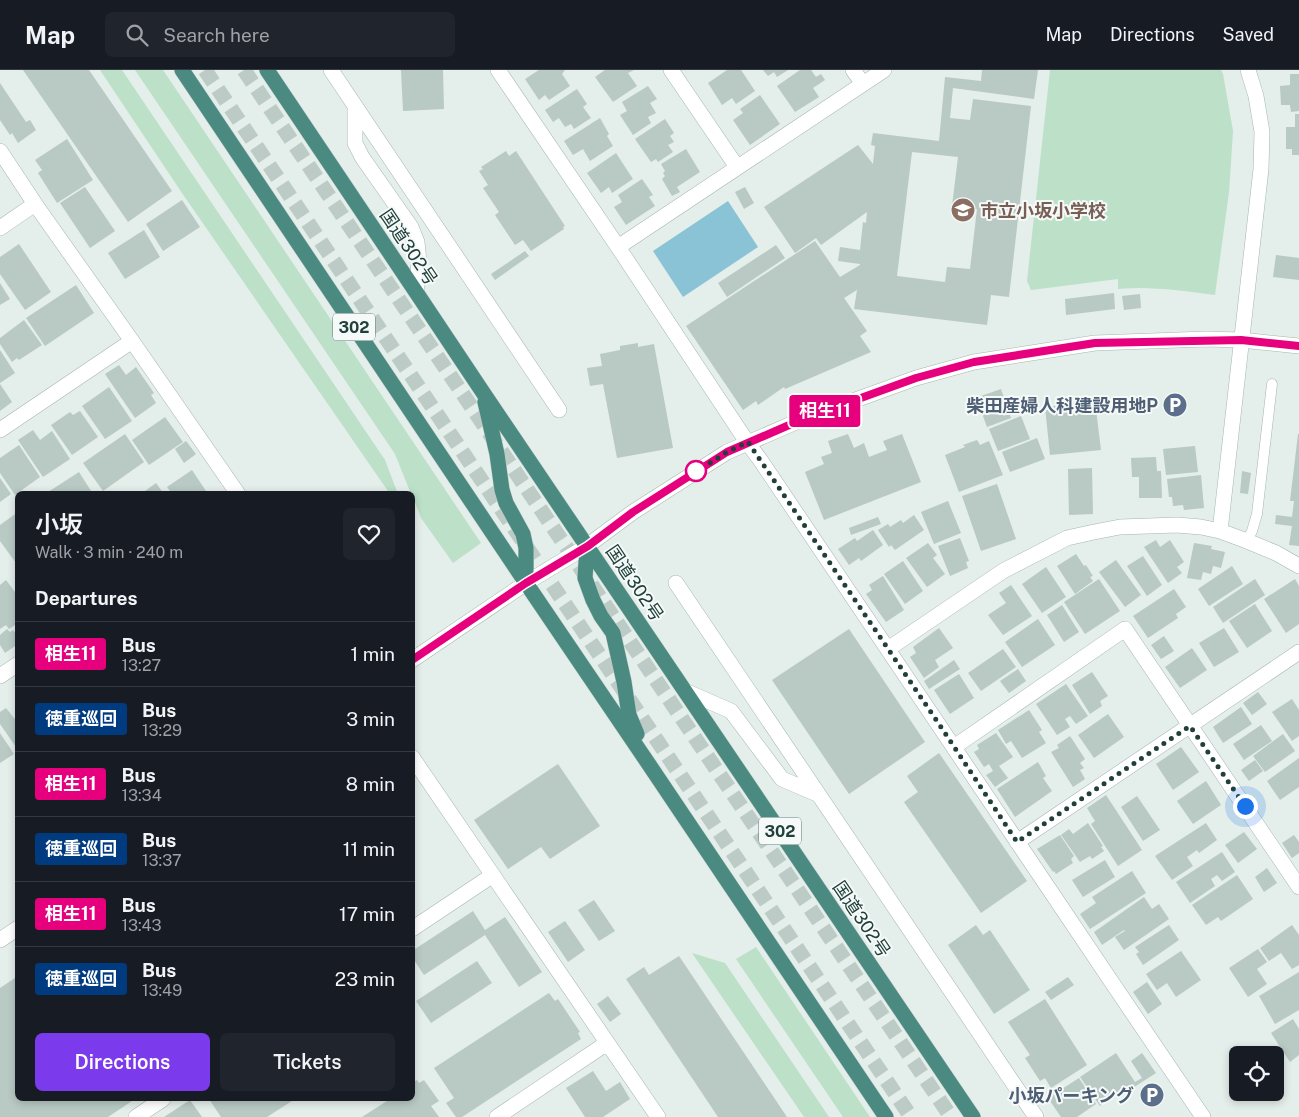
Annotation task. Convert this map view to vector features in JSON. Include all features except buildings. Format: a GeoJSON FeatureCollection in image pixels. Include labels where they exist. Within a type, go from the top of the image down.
{"type":"FeatureCollection","features":[{"type":"Feature","properties":{"kind":"highway","name":"302"},"geometry":{"type":"LineString","coordinates":[[182,70],[886,1117]]}},
{"type":"Feature","properties":{"kind":"highway","name":"国道302号"},"geometry":{"type":"LineString","coordinates":[[267,70],[973,1117]]}},
{"type":"Feature","properties":{"kind":"highway"},"geometry":{"type":"LineString","coordinates":[[484,394],[497,454],[502,490],[506,503],[523,534],[526,548],[526,583]]}},
{"type":"Feature","properties":{"kind":"highway"},"geometry":{"type":"LineString","coordinates":[[588,546],[585,578],[592,600],[613,633],[629,715],[650,766]]}},
{"type":"Feature","properties":{"kind":"street"},"geometry":{"type":"LineString","coordinates":[[331,70],[559,410]]}},
{"type":"Feature","properties":{"kind":"street"},"geometry":{"type":"LineString","coordinates":[[498,70],[1203,1117]]}},
{"type":"Feature","properties":{"kind":"street"},"geometry":{"type":"LineString","coordinates":[[671,70],[737,167]]}},
{"type":"Feature","properties":{"kind":"street"},"geometry":{"type":"LineString","coordinates":[[853,70],[863,84]]}},
{"type":"Feature","properties":{"kind":"street"},"geometry":{"type":"LineString","coordinates":[[618,247],[884,70]]}},
{"type":"Feature","properties":{"kind":"street"},"geometry":{"type":"LineString","coordinates":[[1220,531],[1261,169],[1262,132],[1256,96],[1248,70]]}},
{"type":"Feature","properties":{"kind":"street"},"geometry":{"type":"LineString","coordinates":[[355,106],[355,143],[362,157],[410,227],[417,242],[419,262],[416,292]]}},
{"type":"Feature","properties":{"kind":"street"},"geometry":{"type":"LineString","coordinates":[[0,152],[236,491]]}},
{"type":"Feature","properties":{"kind":"street"},"geometry":{"type":"LineString","coordinates":[[0,228],[35,204]]}},
{"type":"Feature","properties":{"kind":"street"},"geometry":{"type":"LineString","coordinates":[[415,658],[526,583],[588,546],[633,512],[727,452],[803,419],[916,378],[974,362],[1095,343],[1241,340],[1299,346]]}},
{"type":"Feature","properties":{"kind":"street"},"geometry":{"type":"LineString","coordinates":[[0,430],[132,341]]}},
{"type":"Feature","properties":{"kind":"street"},"geometry":{"type":"LineString","coordinates":[[888,649],[1003,571],[1067,538],[1120,527],[1177,525],[1220,531],[1276,553],[1299,566]]}},
{"type":"Feature","properties":{"kind":"street"},"geometry":{"type":"LineString","coordinates":[[676,583],[1036,1117]]}},
{"type":"Feature","properties":{"kind":"street"},"geometry":{"type":"LineString","coordinates":[[954,747],[1125,629],[1299,887]]}},
{"type":"Feature","properties":{"kind":"street"},"geometry":{"type":"LineString","coordinates":[[1017,842],[1299,652]]}},
{"type":"Feature","properties":{"kind":"street"},"geometry":{"type":"LineString","coordinates":[[0,676],[15,666]]}},
{"type":"Feature","properties":{"kind":"street"},"geometry":{"type":"LineString","coordinates":[[685,691],[730,711],[782,779],[817,794]]}},
{"type":"Feature","properties":{"kind":"street"},"geometry":{"type":"LineString","coordinates":[[415,761],[658,1117]]}},
{"type":"Feature","properties":{"kind":"street"},"geometry":{"type":"LineString","coordinates":[[415,928],[493,875]]}},
{"type":"Feature","properties":{"kind":"street"},"geometry":{"type":"LineString","coordinates":[[0,940],[15,930]]}},
{"type":"Feature","properties":{"kind":"street"},"geometry":{"type":"LineString","coordinates":[[497,1117],[608,1043]]}},
{"type":"Feature","properties":{"kind":"street"},"geometry":{"type":"LineString","coordinates":[[136,1117],[160,1101]]}},
{"type":"Feature","properties":{"kind":"lane"},"geometry":{"type":"LineString","coordinates":[[1247,541],[1258,514],[1272,384]]}},
{"type":"Feature","properties":{"kind":"green space"},"geometry":{"type":"Polygon","coordinates":[[[100,70],[122,70],[385,460],[397,491],[388,491],[182,193],[100,70]]]}},
{"type":"Feature","properties":{"kind":"green space"},"geometry":{"type":"Polygon","coordinates":[[[135,70],[163,70],[481,543],[453,563],[421,518],[415,502],[415,491],[410,491],[395,454],[135,70]]]}},
{"type":"Feature","properties":{"kind":"green space"},"geometry":{"type":"Polygon","coordinates":[[[1050,70],[1221,70],[1233,131],[1229,192],[1215,295],[1154,289],[1118,289],[1118,279],[1031,290],[1027,281],[1050,70]]]}},
{"type":"Feature","properties":{"kind":"green space"},"geometry":{"type":"Polygon","coordinates":[[[756,947],[870,1117],[843,1117],[736,959],[756,947]]]}},
{"type":"Feature","properties":{"kind":"green space"},"geometry":{"type":"Polygon","coordinates":[[[692,953],[725,963],[829,1117],[804,1117],[692,953]]]}},
{"type":"Feature","properties":{"kind":"water"},"geometry":{"type":"Polygon","coordinates":[[[728,201],[758,247],[683,297],[653,251],[728,201]]]}},
{"type":"Feature","properties":{"kind":"tunnel"},"geometry":{"type":"LineString","coordinates":[[205,70],[911,1117]]}},
{"type":"Feature","properties":{"kind":"tunnel"},"geometry":{"type":"LineString","coordinates":[[244,70],[951,1117]]}},
{"type":"Feature","properties":{"kind":"bus line","name":"相生11"},"geometry":{"type":"LineString","coordinates":[[415,658],[526,583],[588,546],[633,512],[727,452],[803,419],[916,378],[974,362],[1095,343],[1241,340],[1299,346]]}},
{"type":"Feature","properties":{"kind":"place","name":"市立小坂小学校"},"geometry":{"type":"Point","coordinates":[963,210]}},
{"type":"Feature","properties":{"kind":"place","name":"柴田産婦人科建設用地P"},"geometry":{"type":"Point","coordinates":[1175,405]}},
{"type":"Feature","properties":{"kind":"place","name":"小坂パーキング"},"geometry":{"type":"Point","coordinates":[1152,1095]}},
{"type":"Feature","properties":{"kind":"route"},"geometry":{"type":"LineString","coordinates":[[696,471],[748,442],[1017,842],[1190,726],[1245,806]]}}]}
